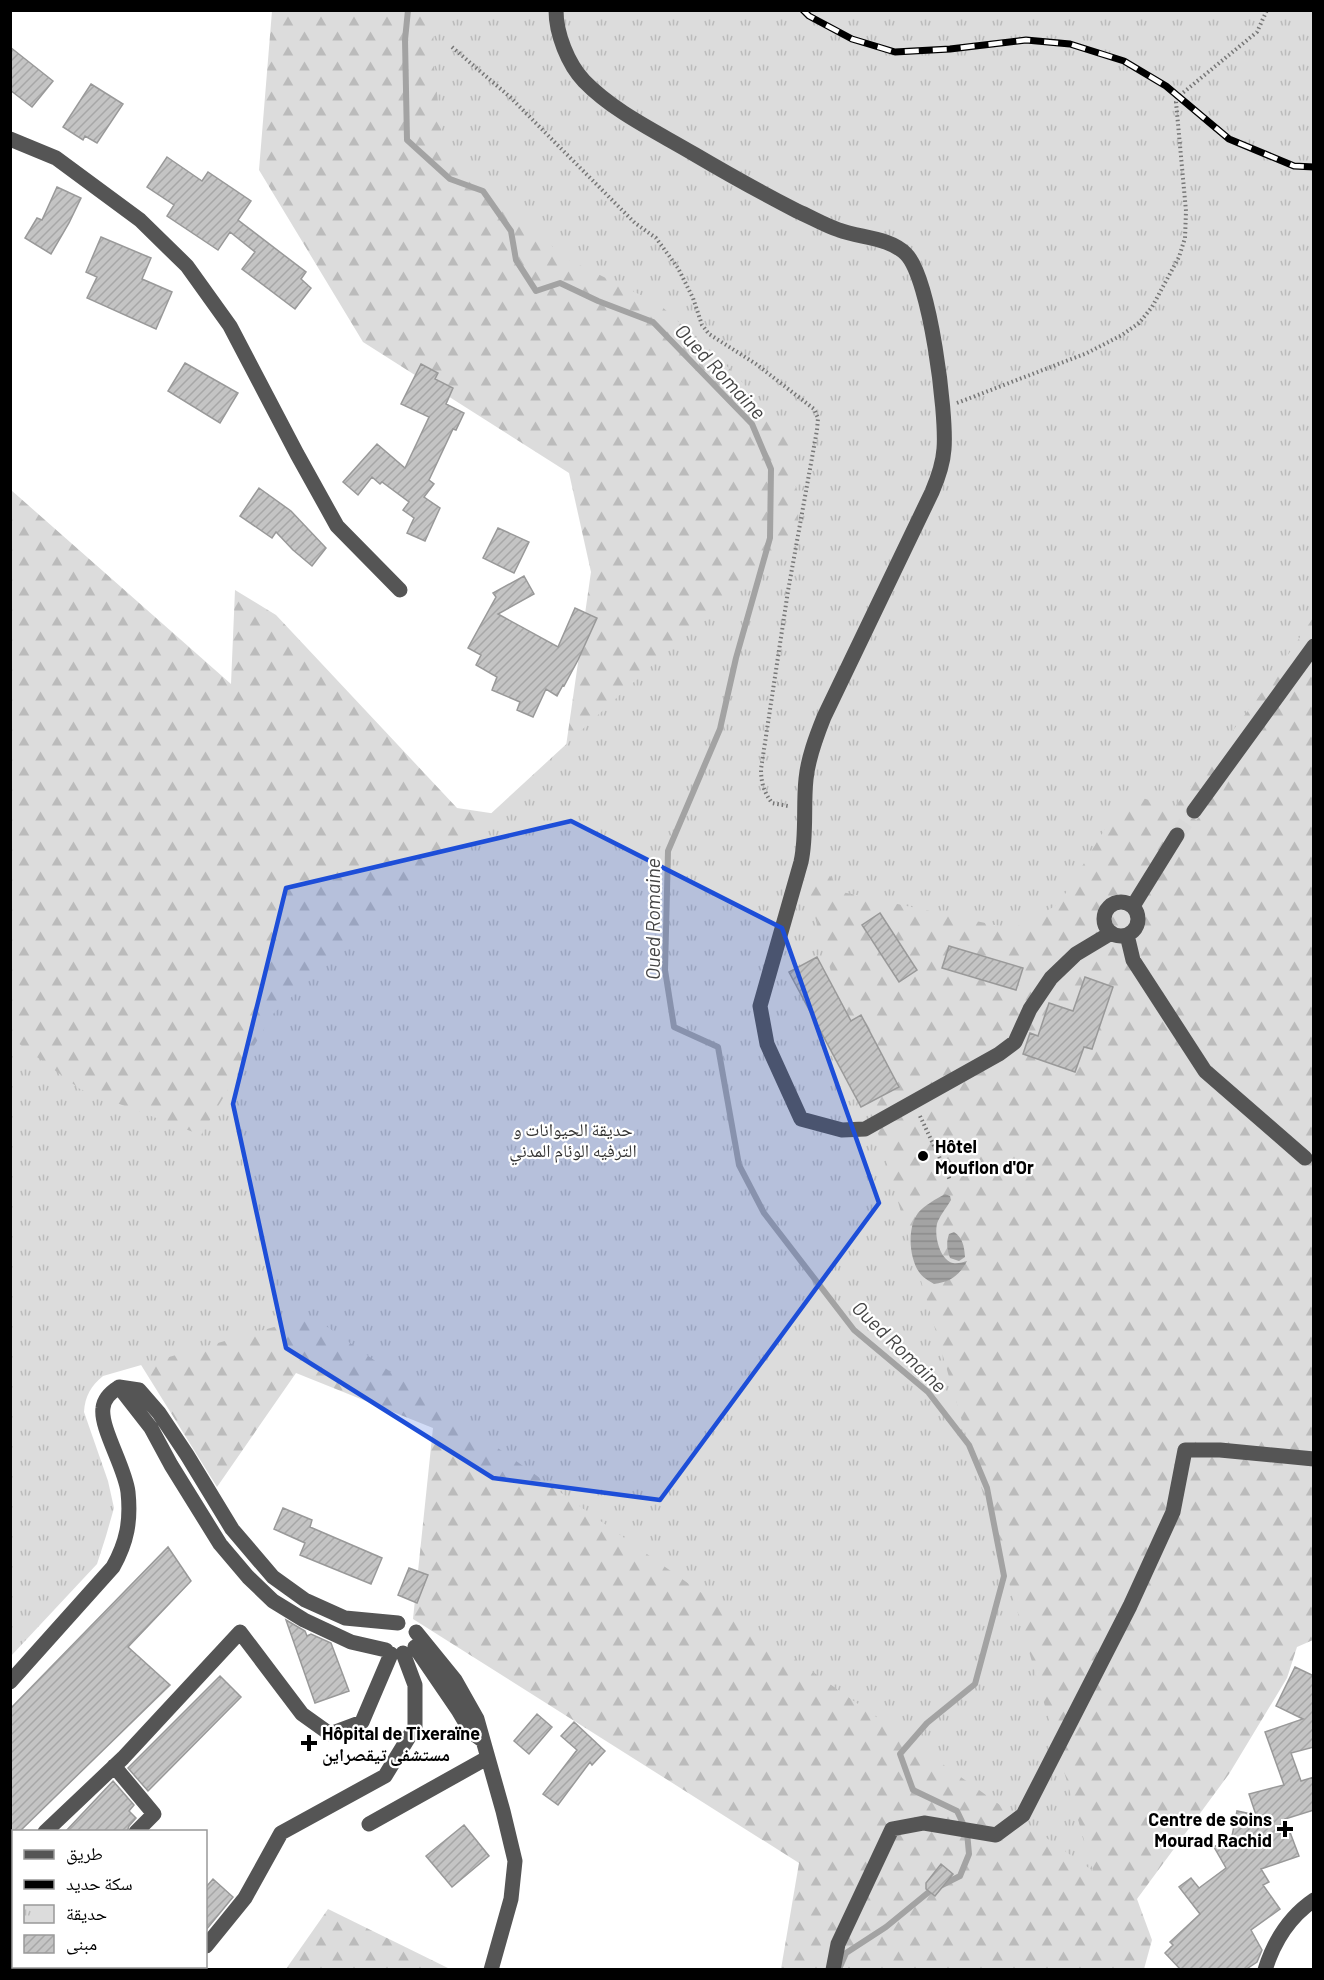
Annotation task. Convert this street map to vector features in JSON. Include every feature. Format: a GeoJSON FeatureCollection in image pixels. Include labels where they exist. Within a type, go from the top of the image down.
{"type":"FeatureCollection","features":[{"type":"Feature","properties":{"kind":"street"},"geometry":{"type":"LineString","coordinates":[[556,10],[563,46],[572,64],[583,79],[610,103],[638,122],[763,194],[832,227],[879,240],[906,254],[915,268],[927,311],[939,367],[943,408],[944,450],[939,476],[816,737],[806,777],[805,835],[801,862],[760,1006],[767,1044],[801,1119],[842,1130],[865,1129],[999,1054],[1015,1042],[1030,1009],[1051,978],[1076,954],[1111,933]]}},
{"type":"Feature","properties":{"kind":"street"},"geometry":{"type":"LineString","coordinates":[[10,138],[56,158],[140,219],[187,266],[230,327],[337,526],[400,590]]}},
{"type":"Feature","properties":{"kind":"street"},"geometry":{"type":"LineString","coordinates":[[1194,811],[1314,646]]}},
{"type":"Feature","properties":{"kind":"street"},"geometry":{"type":"LineString","coordinates":[[1132,906],[1177,835]]}},
{"type":"Feature","properties":{"kind":"street"},"geometry":{"type":"LineString","coordinates":[[1123,901],[1132,906],[1138,916],[1135,928],[1127,935],[1111,933],[1104,923],[1107,908],[1111,904],[1123,901]]}},
{"type":"Feature","properties":{"kind":"street"},"geometry":{"type":"LineString","coordinates":[[1127,935],[1133,960],[1205,1071],[1305,1158]]}},
{"type":"Feature","properties":{"kind":"street"},"geometry":{"type":"LineString","coordinates":[[119,1387],[151,1428],[220,1544],[248,1577],[273,1601],[304,1620],[351,1642],[402,1647]]}},
{"type":"Feature","properties":{"kind":"street"},"geometry":{"type":"LineString","coordinates":[[10,1682],[112,1567],[123,1548],[128,1522],[128,1491],[121,1464],[105,1426],[103,1408],[109,1393],[119,1387],[139,1390],[159,1413],[232,1529],[273,1577],[305,1600],[345,1618],[408,1624],[402,1647],[362,1722],[330,1734],[302,1714],[240,1632],[114,1766],[47,1830]]}},
{"type":"Feature","properties":{"kind":"street"},"geometry":{"type":"LineString","coordinates":[[833,1970],[838,1944],[892,1829],[924,1823],[996,1835],[1023,1815],[1130,1606],[1173,1512],[1185,1450],[1220,1450],[1314,1460]]}},
{"type":"Feature","properties":{"kind":"street"},"geometry":{"type":"LineString","coordinates":[[398,1623],[393,1624],[384,1635],[383,1641],[402,1647],[458,1710],[471,1732],[482,1740],[488,1758],[515,1861],[511,1899],[492,1970]]}},
{"type":"Feature","properties":{"kind":"street"},"geometry":{"type":"LineString","coordinates":[[207,1945],[245,1898],[281,1833],[385,1776],[415,1727],[415,1685],[402,1647]]}},
{"type":"Feature","properties":{"kind":"street"},"geometry":{"type":"LineString","coordinates":[[369,1824],[488,1758]]}},
{"type":"Feature","properties":{"kind":"street"},"geometry":{"type":"LineString","coordinates":[[114,1766],[153,1814],[138,1830]]}},
{"type":"Feature","properties":{"kind":"street"},"geometry":{"type":"LineString","coordinates":[[1265,1970],[1273,1949],[1288,1923],[1299,1910],[1314,1900]]}},
{"type":"Feature","properties":{"kind":"path"},"geometry":{"type":"LineString","coordinates":[[943,408],[1087,353],[1122,335],[1139,323],[1152,307],[1183,247],[1187,223],[1176,102],[1179,96],[1257,32],[1267,10]]}},
{"type":"Feature","properties":{"kind":"path"},"geometry":{"type":"LineString","coordinates":[[452,47],[510,97],[635,223],[656,238],[678,268],[693,298],[702,325],[709,334],[756,364],[814,410],[818,418],[818,430],[788,591],[761,769],[762,784],[772,803],[804,806]]}},
{"type":"Feature","properties":{"kind":"path"},"geometry":{"type":"LineString","coordinates":[[913,1102],[950,1180]]}},
{"type":"Feature","properties":{"kind":"highlighted area"},"geometry":{"type":"Polygon","coordinates":[[[571,821],[782,928],[879,1203],[660,1500],[493,1478],[286,1348],[233,1104],[286,888],[571,821]]]}},
{"type":"Feature","properties":{"kind":"green space"},"geometry":{"type":"Polygon","coordinates":[[[272,11],[1313,11],[1313,1640],[1297,1647],[1287,1678],[1229,1774],[1137,1899],[1152,1940],[1144,1969],[781,1969],[799,1863],[413,1619],[433,1428],[296,1373],[217,1487],[128,1344],[82,1366],[11,1655],[11,490],[231,684],[235,590],[276,615],[457,808],[555,823],[591,572],[569,473],[363,342],[259,170],[272,11]]]}},
{"type":"Feature","properties":{"kind":"green space","name":"حديقة الحيوانات و الترفيه الوئام المدني"},"geometry":{"type":"Polygon","coordinates":[[[433,11],[1313,11],[1313,618],[1266,687],[1174,808],[1127,793],[1059,904],[1013,929],[842,892],[826,871],[804,879],[1093,1871],[312,1316],[103,1376],[95,1384],[87,1396],[84,1412],[108,1481],[114,1508],[106,1536],[97,1564],[11,1656],[10,1037],[80,1089],[201,1135],[273,1014],[799,530],[792,437],[732,371],[659,304],[563,257],[510,204],[443,146],[434,67],[433,11]]]}},
{"type":"Feature","properties":{"kind":"green space"},"geometry":{"type":"Polygon","coordinates":[[[328,1909],[450,1969],[286,1969],[328,1909]]]}},
{"type":"Feature","properties":{"kind":"shaded area"},"geometry":{"type":"Polygon","coordinates":[[[945,1194],[950,1196],[951,1200],[939,1218],[936,1232],[938,1245],[948,1261],[960,1263],[967,1261],[954,1277],[934,1284],[922,1276],[916,1266],[911,1251],[911,1234],[914,1219],[918,1213],[945,1194]]]}},
{"type":"Feature","properties":{"kind":"shaded area"},"geometry":{"type":"Polygon","coordinates":[[[954,1232],[961,1240],[964,1249],[965,1257],[959,1261],[950,1258],[948,1249],[949,1234],[954,1232]]]}},
{"type":"Feature","properties":{"kind":"building"},"geometry":{"type":"Polygon","coordinates":[[[10,47],[53,81],[32,107],[10,90],[10,47]]]}},
{"type":"Feature","properties":{"kind":"building"},"geometry":{"type":"Polygon","coordinates":[[[91,84],[123,104],[97,143],[85,136],[83,140],[63,127],[91,84]]]}},
{"type":"Feature","properties":{"kind":"building"},"geometry":{"type":"Polygon","coordinates":[[[167,157],[202,181],[208,172],[251,201],[238,220],[306,272],[301,279],[311,288],[295,309],[242,269],[255,252],[230,232],[218,250],[167,216],[174,205],[147,187],[167,157]]]}},
{"type":"Feature","properties":{"kind":"building"},"geometry":{"type":"Polygon","coordinates":[[[57,187],[81,198],[51,254],[25,238],[37,218],[42,220],[57,187]]]}},
{"type":"Feature","properties":{"kind":"building"},"geometry":{"type":"Polygon","coordinates":[[[101,237],[151,258],[142,279],[172,292],[156,329],[87,298],[97,277],[86,272],[101,237]]]}},
{"type":"Feature","properties":{"kind":"building"},"geometry":{"type":"Polygon","coordinates":[[[185,363],[238,393],[220,423],[168,391],[185,363]]]}},
{"type":"Feature","properties":{"kind":"building"},"geometry":{"type":"Polygon","coordinates":[[[421,364],[438,373],[435,379],[453,388],[446,404],[464,413],[456,430],[453,429],[429,480],[434,484],[424,497],[440,508],[425,541],[407,533],[414,518],[403,510],[409,502],[382,482],[380,484],[372,477],[358,495],[343,482],[377,444],[405,468],[429,417],[401,404],[421,364]]]}},
{"type":"Feature","properties":{"kind":"building"},"geometry":{"type":"Polygon","coordinates":[[[259,488],[291,511],[326,548],[312,566],[276,532],[272,538],[240,516],[259,488]]]}},
{"type":"Feature","properties":{"kind":"building"},"geometry":{"type":"Polygon","coordinates":[[[498,528],[529,542],[514,573],[483,558],[498,528]]]}},
{"type":"Feature","properties":{"kind":"building"},"geometry":{"type":"Polygon","coordinates":[[[524,576],[534,594],[498,614],[558,647],[575,608],[597,618],[564,686],[557,696],[546,689],[533,717],[517,710],[520,702],[492,690],[497,677],[476,665],[481,655],[468,648],[496,597],[493,593],[524,576]]]}},
{"type":"Feature","properties":{"kind":"building"},"geometry":{"type":"Polygon","coordinates":[[[880,913],[917,970],[899,982],[862,925],[880,913]]]}},
{"type":"Feature","properties":{"kind":"building"},"geometry":{"type":"Polygon","coordinates":[[[949,946],[1023,968],[1016,990],[942,968],[949,946]]]}},
{"type":"Feature","properties":{"kind":"building"},"geometry":{"type":"Polygon","coordinates":[[[817,957],[851,1021],[861,1015],[899,1087],[861,1107],[789,972],[817,957]]]}},
{"type":"Feature","properties":{"kind":"building"},"geometry":{"type":"Polygon","coordinates":[[[1085,977],[1113,987],[1092,1049],[1084,1047],[1075,1072],[1023,1054],[1030,1033],[1038,1036],[1049,1003],[1073,1011],[1085,977]]]}},
{"type":"Feature","properties":{"kind":"building"},"geometry":{"type":"Polygon","coordinates":[[[283,1508],[312,1520],[310,1527],[382,1558],[371,1584],[300,1555],[305,1543],[274,1529],[283,1508]]]}},
{"type":"Feature","properties":{"kind":"building"},"geometry":{"type":"Polygon","coordinates":[[[168,1547],[191,1581],[128,1647],[170,1685],[21,1830],[12,1830],[10,1840],[10,1709],[168,1547]]]}},
{"type":"Feature","properties":{"kind":"building"},"geometry":{"type":"Polygon","coordinates":[[[409,1568],[428,1575],[417,1603],[398,1595],[409,1568]]]}},
{"type":"Feature","properties":{"kind":"building"},"geometry":{"type":"Polygon","coordinates":[[[286,1620],[305,1631],[307,1636],[311,1634],[331,1643],[349,1691],[315,1703],[286,1620]]]}},
{"type":"Feature","properties":{"kind":"building"},"geometry":{"type":"Polygon","coordinates":[[[1295,1667],[1314,1676],[1314,1747],[1291,1753],[1301,1781],[1314,1777],[1314,1810],[1285,1819],[1299,1856],[1261,1869],[1269,1882],[1263,1885],[1280,1909],[1251,1930],[1262,1950],[1257,1962],[1245,1970],[1181,1970],[1165,1953],[1173,1945],[1170,1942],[1200,1914],[1179,1887],[1191,1878],[1199,1888],[1226,1868],[1214,1847],[1232,1836],[1237,1811],[1256,1815],[1249,1794],[1284,1785],[1265,1732],[1303,1719],[1276,1706],[1295,1667]]]}},
{"type":"Feature","properties":{"kind":"building"},"geometry":{"type":"Polygon","coordinates":[[[220,1676],[241,1697],[148,1791],[128,1768],[220,1676]]]}},
{"type":"Feature","properties":{"kind":"building"},"geometry":{"type":"Polygon","coordinates":[[[537,1714],[552,1727],[529,1754],[514,1741],[537,1714]]]}},
{"type":"Feature","properties":{"kind":"building"},"geometry":{"type":"Polygon","coordinates":[[[574,1722],[605,1751],[592,1765],[590,1762],[558,1805],[543,1794],[577,1750],[561,1736],[574,1722]]]}},
{"type":"Feature","properties":{"kind":"building"},"geometry":{"type":"Polygon","coordinates":[[[113,1781],[134,1805],[129,1811],[136,1818],[128,1830],[67,1830],[113,1781]]]}},
{"type":"Feature","properties":{"kind":"building"},"geometry":{"type":"Polygon","coordinates":[[[464,1825],[489,1856],[452,1887],[426,1856],[464,1825]]]}},
{"type":"Feature","properties":{"kind":"building"},"geometry":{"type":"Polygon","coordinates":[[[941,1864],[953,1874],[935,1896],[926,1889],[926,1883],[941,1864]]]}},
{"type":"Feature","properties":{"kind":"building"},"geometry":{"type":"Polygon","coordinates":[[[213,1879],[233,1897],[207,1929],[207,1886],[213,1879]]]}},
{"type":"Feature","properties":{"kind":"waterway","name":"Oued Romaine"},"geometry":{"type":"LineString","coordinates":[[408,10],[405,40],[407,140],[450,179],[483,191],[511,231],[516,260],[536,291],[560,283],[598,301],[653,322],[752,424],[771,469],[770,538],[736,658],[720,729],[668,851],[665,970],[674,1027],[718,1047],[739,1165],[764,1213],[854,1330],[928,1392],[969,1445],[987,1488],[1004,1576],[975,1684],[927,1723],[900,1754],[913,1790],[957,1811],[967,1832],[969,1854],[960,1876],[930,1891],[886,1927],[846,1953],[839,1969]]}},
{"type":"Feature","properties":{"kind":"tunnel"},"geometry":{"type":"LineString","coordinates":[[1177,835],[1194,811]]}},
{"type":"Feature","properties":{"kind":"railway"},"geometry":{"type":"LineString","coordinates":[[803,10],[809,16],[852,39],[895,52],[950,49],[1026,40],[1070,44],[1124,61],[1166,86],[1229,139],[1294,166],[1314,167]]}},
{"type":"Feature","properties":{"kind":"place","name":"Hôtel Mouflon d'Or"},"geometry":{"type":"Point","coordinates":[923,1156]}},
{"type":"Feature","properties":{"kind":"place","name":"Hôpital de Tixeraïne مستشفى تيقصراين"},"geometry":{"type":"Point","coordinates":[309,1743]}},
{"type":"Feature","properties":{"kind":"place","name":"Centre de soins Mourad Rachid"},"geometry":{"type":"Point","coordinates":[1285,1829]}}]}
